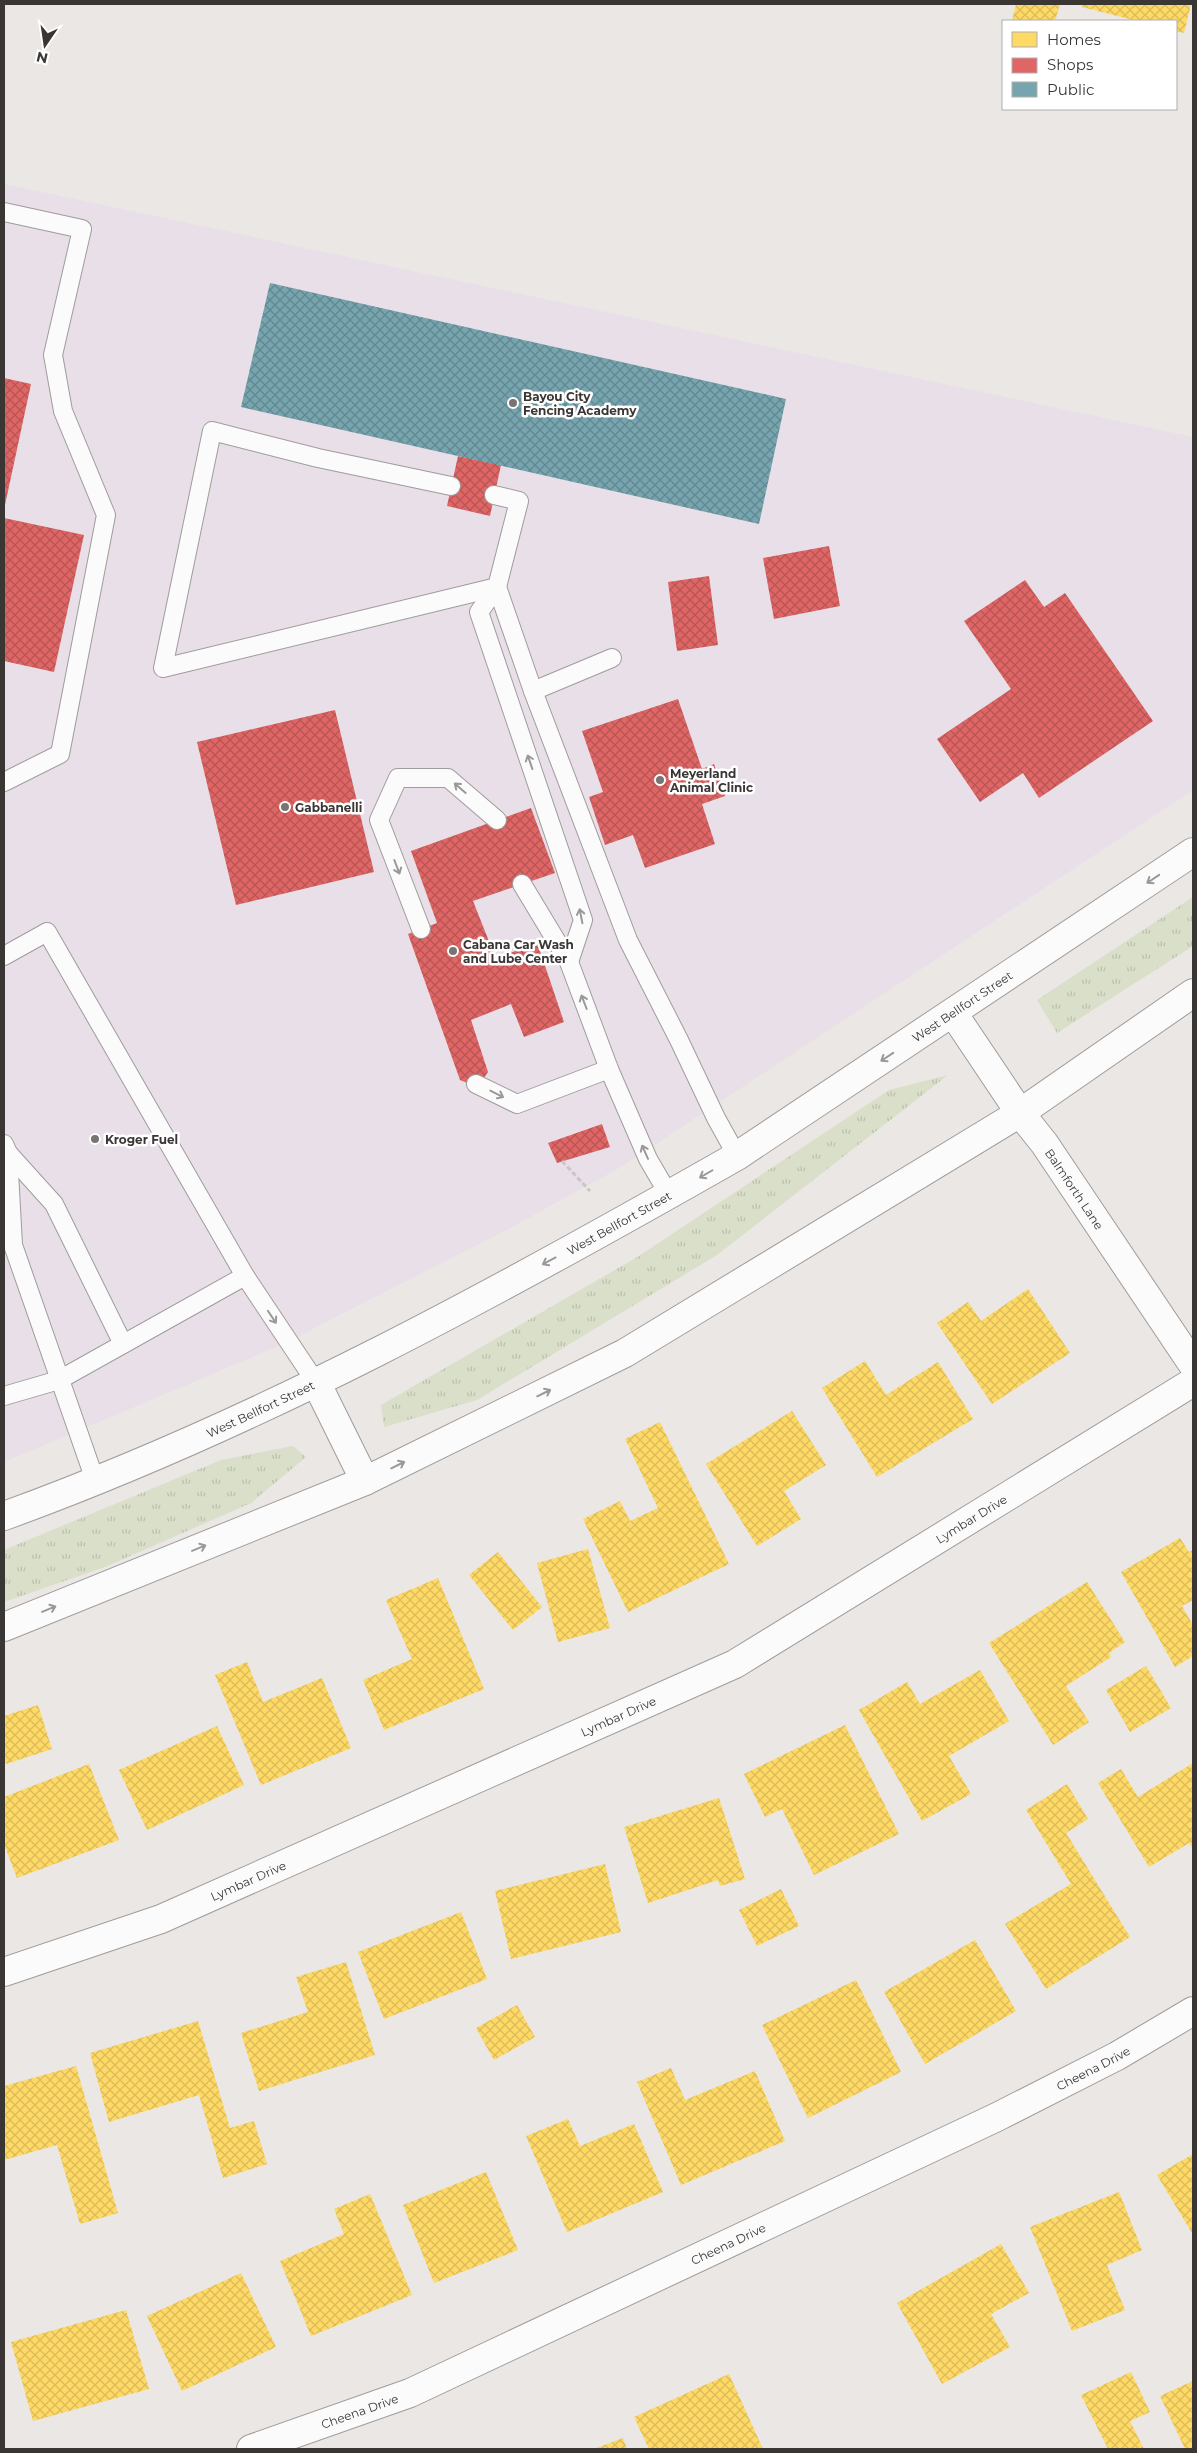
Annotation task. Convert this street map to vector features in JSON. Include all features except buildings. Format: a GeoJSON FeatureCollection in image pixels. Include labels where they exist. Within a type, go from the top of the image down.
{"type":"FeatureCollection","features":[{"type":"Feature","properties":{"kind":"main road","name":"West Bellfort Street"},"geometry":{"type":"LineString","coordinates":[[4,1516],[96,1483],[317,1384],[669,1195],[737,1156],[1193,852]]}},
{"type":"Feature","properties":{"kind":"main road"},"geometry":{"type":"LineString","coordinates":[[4,1627],[365,1481],[625,1353],[1020,1112],[1193,993]]}},
{"type":"Feature","properties":{"kind":"main road","name":"Balmforth Lane"},"geometry":{"type":"LineString","coordinates":[[953,1013],[1020,1112],[1044,1142],[1193,1365]]}},
{"type":"Feature","properties":{"kind":"main road","name":"Lymbar Drive"},"geometry":{"type":"LineString","coordinates":[[4,1972],[161,1919],[735,1664],[1193,1382]]}},
{"type":"Feature","properties":{"kind":"main road"},"geometry":{"type":"LineString","coordinates":[[317,1384],[365,1481]]}},
{"type":"Feature","properties":{"kind":"main road","name":"Cheena Drive"},"geometry":{"type":"LineString","coordinates":[[251,2449],[410,2393],[997,2117],[1117,2056],[1193,2011]]}},
{"type":"Feature","properties":{"kind":"lane"},"geometry":{"type":"LineString","coordinates":[[4,212],[82,229],[53,355],[64,411],[106,515],[60,754],[4,782]]}},
{"type":"Feature","properties":{"kind":"lane"},"geometry":{"type":"LineString","coordinates":[[451,486],[318,458],[212,431],[163,668],[496,587]]}},
{"type":"Feature","properties":{"kind":"lane"},"geometry":{"type":"LineString","coordinates":[[494,495],[519,501],[496,587],[479,612],[583,920],[569,962]]}},
{"type":"Feature","properties":{"kind":"lane"},"geometry":{"type":"LineString","coordinates":[[496,587],[533,691],[628,940],[716,1118],[737,1156]]}},
{"type":"Feature","properties":{"kind":"lane"},"geometry":{"type":"LineString","coordinates":[[533,691],[612,658]]}},
{"type":"Feature","properties":{"kind":"lane"},"geometry":{"type":"LineString","coordinates":[[421,929],[379,820],[398,778],[448,778],[497,820]]}},
{"type":"Feature","properties":{"kind":"lane"},"geometry":{"type":"LineString","coordinates":[[522,884],[569,962],[610,1069],[648,1159],[669,1195]]}},
{"type":"Feature","properties":{"kind":"lane"},"geometry":{"type":"LineString","coordinates":[[4,956],[47,932],[245,1276],[317,1384]]}},
{"type":"Feature","properties":{"kind":"lane"},"geometry":{"type":"LineString","coordinates":[[476,1084],[517,1104],[610,1069]]}},
{"type":"Feature","properties":{"kind":"lane"},"geometry":{"type":"LineString","coordinates":[[6,1149],[54,1204],[123,1344]]}},
{"type":"Feature","properties":{"kind":"lane"},"geometry":{"type":"LineString","coordinates":[[6,1149],[13,1244],[96,1483]]}},
{"type":"Feature","properties":{"kind":"lane"},"geometry":{"type":"LineString","coordinates":[[5,1391],[59,1380],[245,1276]]}},
{"type":"Feature","properties":{"kind":"path"},"geometry":{"type":"LineString","coordinates":[[562,1161],[590,1191]]}},
{"type":"Feature","properties":{"kind":"shaded area"},"geometry":{"type":"Polygon","coordinates":[[[4,184],[1193,437],[1193,790],[621,1167],[512,1227],[283,1344],[4,1462],[4,184]]]}},
{"type":"Feature","properties":{"kind":"green space"},"geometry":{"type":"Polygon","coordinates":[[[1193,897],[1193,946],[1057,1033],[1037,1000],[1193,897]]]}},
{"type":"Feature","properties":{"kind":"green space"},"geometry":{"type":"Polygon","coordinates":[[[948,1075],[717,1255],[477,1400],[384,1427],[381,1405],[639,1256],[889,1090],[948,1075]]]}},
{"type":"Feature","properties":{"kind":"green space"},"geometry":{"type":"Polygon","coordinates":[[[293,1446],[306,1457],[251,1503],[105,1567],[4,1602],[4,1550],[221,1460],[293,1446]]]}},
{"type":"Feature","properties":{"kind":"place","name":"Bayou City Fencing Academy"},"geometry":{"type":"Point","coordinates":[513,403]}},
{"type":"Feature","properties":{"kind":"place","name":"Meyerland Animal Clinic"},"geometry":{"type":"Point","coordinates":[660,780]}},
{"type":"Feature","properties":{"kind":"place","name":"Gabbanelli"},"geometry":{"type":"Point","coordinates":[285,807]}},
{"type":"Feature","properties":{"kind":"place","name":"Cabana Car Wash and Lube Center"},"geometry":{"type":"Point","coordinates":[453,951]}},
{"type":"Feature","properties":{"kind":"place","name":"Kroger Fuel"},"geometry":{"type":"Point","coordinates":[95,1139]}}]}
